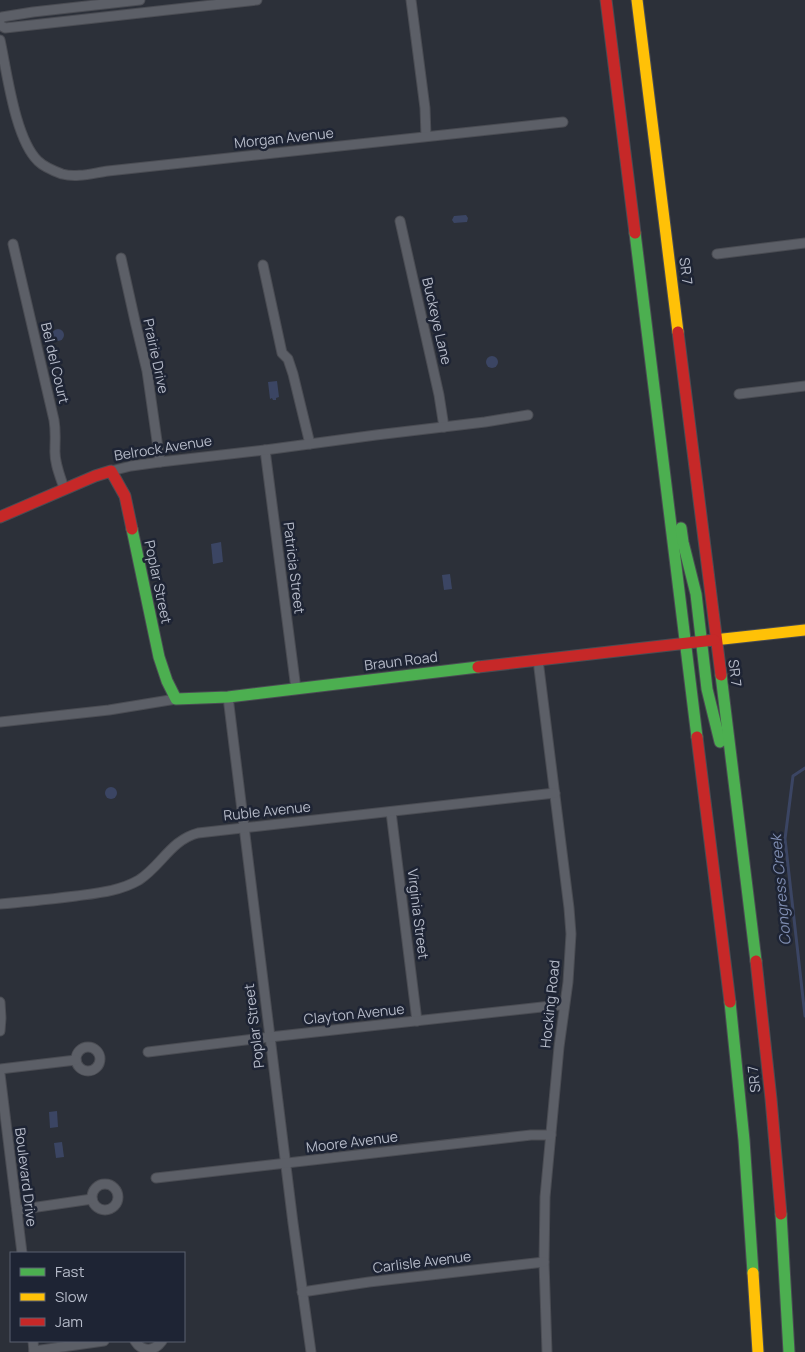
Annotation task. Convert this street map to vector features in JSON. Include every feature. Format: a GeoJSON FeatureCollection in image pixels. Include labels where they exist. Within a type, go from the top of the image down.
{"type":"FeatureCollection","features":[{"type":"Feature","properties":{"kind":"main road","name":"SR 7"},"geometry":{"type":"LineString","coordinates":[[606,0],[726,968],[744,1140],[758,1352]]}},
{"type":"Feature","properties":{"kind":"main road","name":"SR 7"},"geometry":{"type":"LineString","coordinates":[[637,0],[753,934],[772,1108],[789,1352]]}},
{"type":"Feature","properties":{"kind":"main road"},"geometry":{"type":"LineString","coordinates":[[662,456],[673,465],[683,542],[696,594],[707,689],[720,742],[730,814],[740,828]]}},
{"type":"Feature","properties":{"kind":"main road","name":"Belrock Avenue"},"geometry":{"type":"LineString","coordinates":[[0,517],[64,488],[112,471]]}},
{"type":"Feature","properties":{"kind":"main road","name":"Poplar Street"},"geometry":{"type":"LineString","coordinates":[[112,471],[125,496],[159,657],[167,681],[176,699]]}},
{"type":"Feature","properties":{"kind":"main road","name":"Braun Road"},"geometry":{"type":"LineString","coordinates":[[176,699],[228,697],[805,630]]}},
{"type":"Feature","properties":{"kind":"street"},"geometry":{"type":"LineString","coordinates":[[0,20],[2,17],[33,12],[140,0]]}},
{"type":"Feature","properties":{"kind":"street"},"geometry":{"type":"LineString","coordinates":[[0,25],[5,28],[257,0]]}},
{"type":"Feature","properties":{"kind":"street"},"geometry":{"type":"LineString","coordinates":[[412,0],[425,108],[426,136]]}},
{"type":"Feature","properties":{"kind":"street","name":"Morgan Avenue"},"geometry":{"type":"LineString","coordinates":[[0,40],[13,102],[23,138],[38,161],[49,169],[63,174],[76,175],[564,122]]}},
{"type":"Feature","properties":{"kind":"street","name":"Buckeye Lane"},"geometry":{"type":"LineString","coordinates":[[400,221],[439,395],[444,427]]}},
{"type":"Feature","properties":{"kind":"street"},"geometry":{"type":"LineString","coordinates":[[717,254],[805,243]]}},
{"type":"Feature","properties":{"kind":"street","name":"Bel del Court"},"geometry":{"type":"LineString","coordinates":[[13,244],[54,420],[56,456],[64,488]]}},
{"type":"Feature","properties":{"kind":"street","name":"Prairie Drive"},"geometry":{"type":"LineString","coordinates":[[121,258],[147,371],[160,462]]}},
{"type":"Feature","properties":{"kind":"street"},"geometry":{"type":"LineString","coordinates":[[263,265],[282,353],[288,360],[293,374],[310,444]]}},
{"type":"Feature","properties":{"kind":"street"},"geometry":{"type":"LineString","coordinates":[[739,394],[805,386]]}},
{"type":"Feature","properties":{"kind":"street","name":"Belrock Avenue"},"geometry":{"type":"LineString","coordinates":[[112,471],[160,462],[485,422],[528,414]]}},
{"type":"Feature","properties":{"kind":"street","name":"Patricia Street"},"geometry":{"type":"LineString","coordinates":[[265,450],[296,689]]}},
{"type":"Feature","properties":{"kind":"street","name":"Hocking Road"},"geometry":{"type":"LineString","coordinates":[[538,660],[571,934],[568,982],[545,1197],[544,1262],[547,1352]]}},
{"type":"Feature","properties":{"kind":"street","name":"Poplar Street"},"geometry":{"type":"LineString","coordinates":[[228,697],[311,1352]]}},
{"type":"Feature","properties":{"kind":"street","name":"Braun Road"},"geometry":{"type":"LineString","coordinates":[[0,722],[109,710],[176,699]]}},
{"type":"Feature","properties":{"kind":"street","name":"Ruble Avenue"},"geometry":{"type":"LineString","coordinates":[[0,904],[92,894],[124,887],[139,880],[173,847],[187,837],[198,833],[555,793]]}},
{"type":"Feature","properties":{"kind":"street","name":"Virginia Street"},"geometry":{"type":"LineString","coordinates":[[391,812],[417,1021]]}},
{"type":"Feature","properties":{"kind":"street"},"geometry":{"type":"LineString","coordinates":[[0,1002],[0,1031]]}},
{"type":"Feature","properties":{"kind":"street","name":"Clayton Avenue"},"geometry":{"type":"LineString","coordinates":[[148,1052],[270,1037],[564,1006]]}},
{"type":"Feature","properties":{"kind":"street"},"geometry":{"type":"LineString","coordinates":[[0,1069],[76,1060]]}},
{"type":"Feature","properties":{"kind":"street","name":"Boulevard Drive"},"geometry":{"type":"LineString","coordinates":[[0,1074],[22,1252]]}},
{"type":"Feature","properties":{"kind":"street","name":"Moore Avenue"},"geometry":{"type":"LineString","coordinates":[[156,1178],[531,1135],[551,1135]]}},
{"type":"Feature","properties":{"kind":"street"},"geometry":{"type":"LineString","coordinates":[[17,1210],[92,1199]]}},
{"type":"Feature","properties":{"kind":"street","name":"Carlisle Avenue"},"geometry":{"type":"LineString","coordinates":[[302,1292],[369,1282],[544,1262]]}},
{"type":"Feature","properties":{"kind":"street"},"geometry":{"type":"LineString","coordinates":[[34,1351],[97,1342]]}},
{"type":"Feature","properties":{"kind":"street"},"geometry":{"type":"LineString","coordinates":[[135,1342],[145,1350],[151,1350],[161,1342]]}},
{"type":"Feature","properties":{"kind":"water"},"geometry":{"type":"Polygon","coordinates":[[[466,215],[468,218],[467,222],[454,223],[452,220],[454,216],[466,215]]]}},
{"type":"Feature","properties":{"kind":"water"},"geometry":{"type":"Polygon","coordinates":[[[56,329],[60,329],[64,335],[60,341],[56,341],[52,337],[52,333],[56,329]]]}},
{"type":"Feature","properties":{"kind":"water"},"geometry":{"type":"Polygon","coordinates":[[[494,356],[497,357],[497,367],[490,368],[487,367],[486,360],[487,357],[494,356]]]}},
{"type":"Feature","properties":{"kind":"water"},"geometry":{"type":"Polygon","coordinates":[[[277,381],[279,397],[273,400],[272,398],[270,399],[268,382],[277,381]]]}},
{"type":"Feature","properties":{"kind":"water"},"geometry":{"type":"Polygon","coordinates":[[[221,542],[223,562],[213,564],[211,544],[221,542]]]}},
{"type":"Feature","properties":{"kind":"water"},"geometry":{"type":"Polygon","coordinates":[[[450,574],[452,589],[444,590],[442,575],[450,574]]]}},
{"type":"Feature","properties":{"kind":"water"},"geometry":{"type":"Polygon","coordinates":[[[109,787],[113,787],[117,793],[113,799],[109,799],[105,795],[105,791],[109,787]]]}},
{"type":"Feature","properties":{"kind":"water"},"geometry":{"type":"Polygon","coordinates":[[[57,1111],[58,1127],[50,1128],[49,1112],[57,1111]]]}},
{"type":"Feature","properties":{"kind":"water"},"geometry":{"type":"Polygon","coordinates":[[[62,1142],[64,1157],[56,1158],[54,1143],[62,1142]]]}},
{"type":"Feature","properties":{"kind":"waterway","name":"Congress Creek"},"geometry":{"type":"LineString","coordinates":[[805,768],[793,776],[785,839],[805,1016]]}},
{"type":"Feature","properties":{"kind":"traffic: fast"},"geometry":{"type":"LineString","coordinates":[[635,233],[697,737]]}},
{"type":"Feature","properties":{"kind":"traffic: fast"},"geometry":{"type":"LineString","coordinates":[[681,528],[696,594],[707,689],[720,742]]}},
{"type":"Feature","properties":{"kind":"traffic: fast"},"geometry":{"type":"LineString","coordinates":[[132,529],[159,657],[167,681],[176,699],[228,697],[478,667]]}},
{"type":"Feature","properties":{"kind":"traffic: fast"},"geometry":{"type":"LineString","coordinates":[[721,675],[756,961]]}},
{"type":"Feature","properties":{"kind":"traffic: fast"},"geometry":{"type":"LineString","coordinates":[[730,1002],[744,1140],[753,1273]]}},
{"type":"Feature","properties":{"kind":"traffic: fast"},"geometry":{"type":"LineString","coordinates":[[781,1214],[789,1352]]}},
{"type":"Feature","properties":{"kind":"traffic: slow"},"geometry":{"type":"LineString","coordinates":[[637,0],[678,332]]}},
{"type":"Feature","properties":{"kind":"traffic: slow"},"geometry":{"type":"LineString","coordinates":[[714,640],[805,630]]}},
{"type":"Feature","properties":{"kind":"traffic: slow"},"geometry":{"type":"LineString","coordinates":[[753,1273],[758,1352]]}},
{"type":"Feature","properties":{"kind":"traffic: jam"},"geometry":{"type":"LineString","coordinates":[[606,0],[635,233]]}},
{"type":"Feature","properties":{"kind":"traffic: jam"},"geometry":{"type":"LineString","coordinates":[[678,332],[721,675]]}},
{"type":"Feature","properties":{"kind":"traffic: jam"},"geometry":{"type":"LineString","coordinates":[[0,517],[95,476],[111,471],[125,496],[132,529]]}},
{"type":"Feature","properties":{"kind":"traffic: jam"},"geometry":{"type":"LineString","coordinates":[[478,667],[714,640]]}},
{"type":"Feature","properties":{"kind":"traffic: jam"},"geometry":{"type":"LineString","coordinates":[[697,737],[730,1002]]}},
{"type":"Feature","properties":{"kind":"traffic: jam"},"geometry":{"type":"LineString","coordinates":[[756,961],[781,1214]]}}]}
